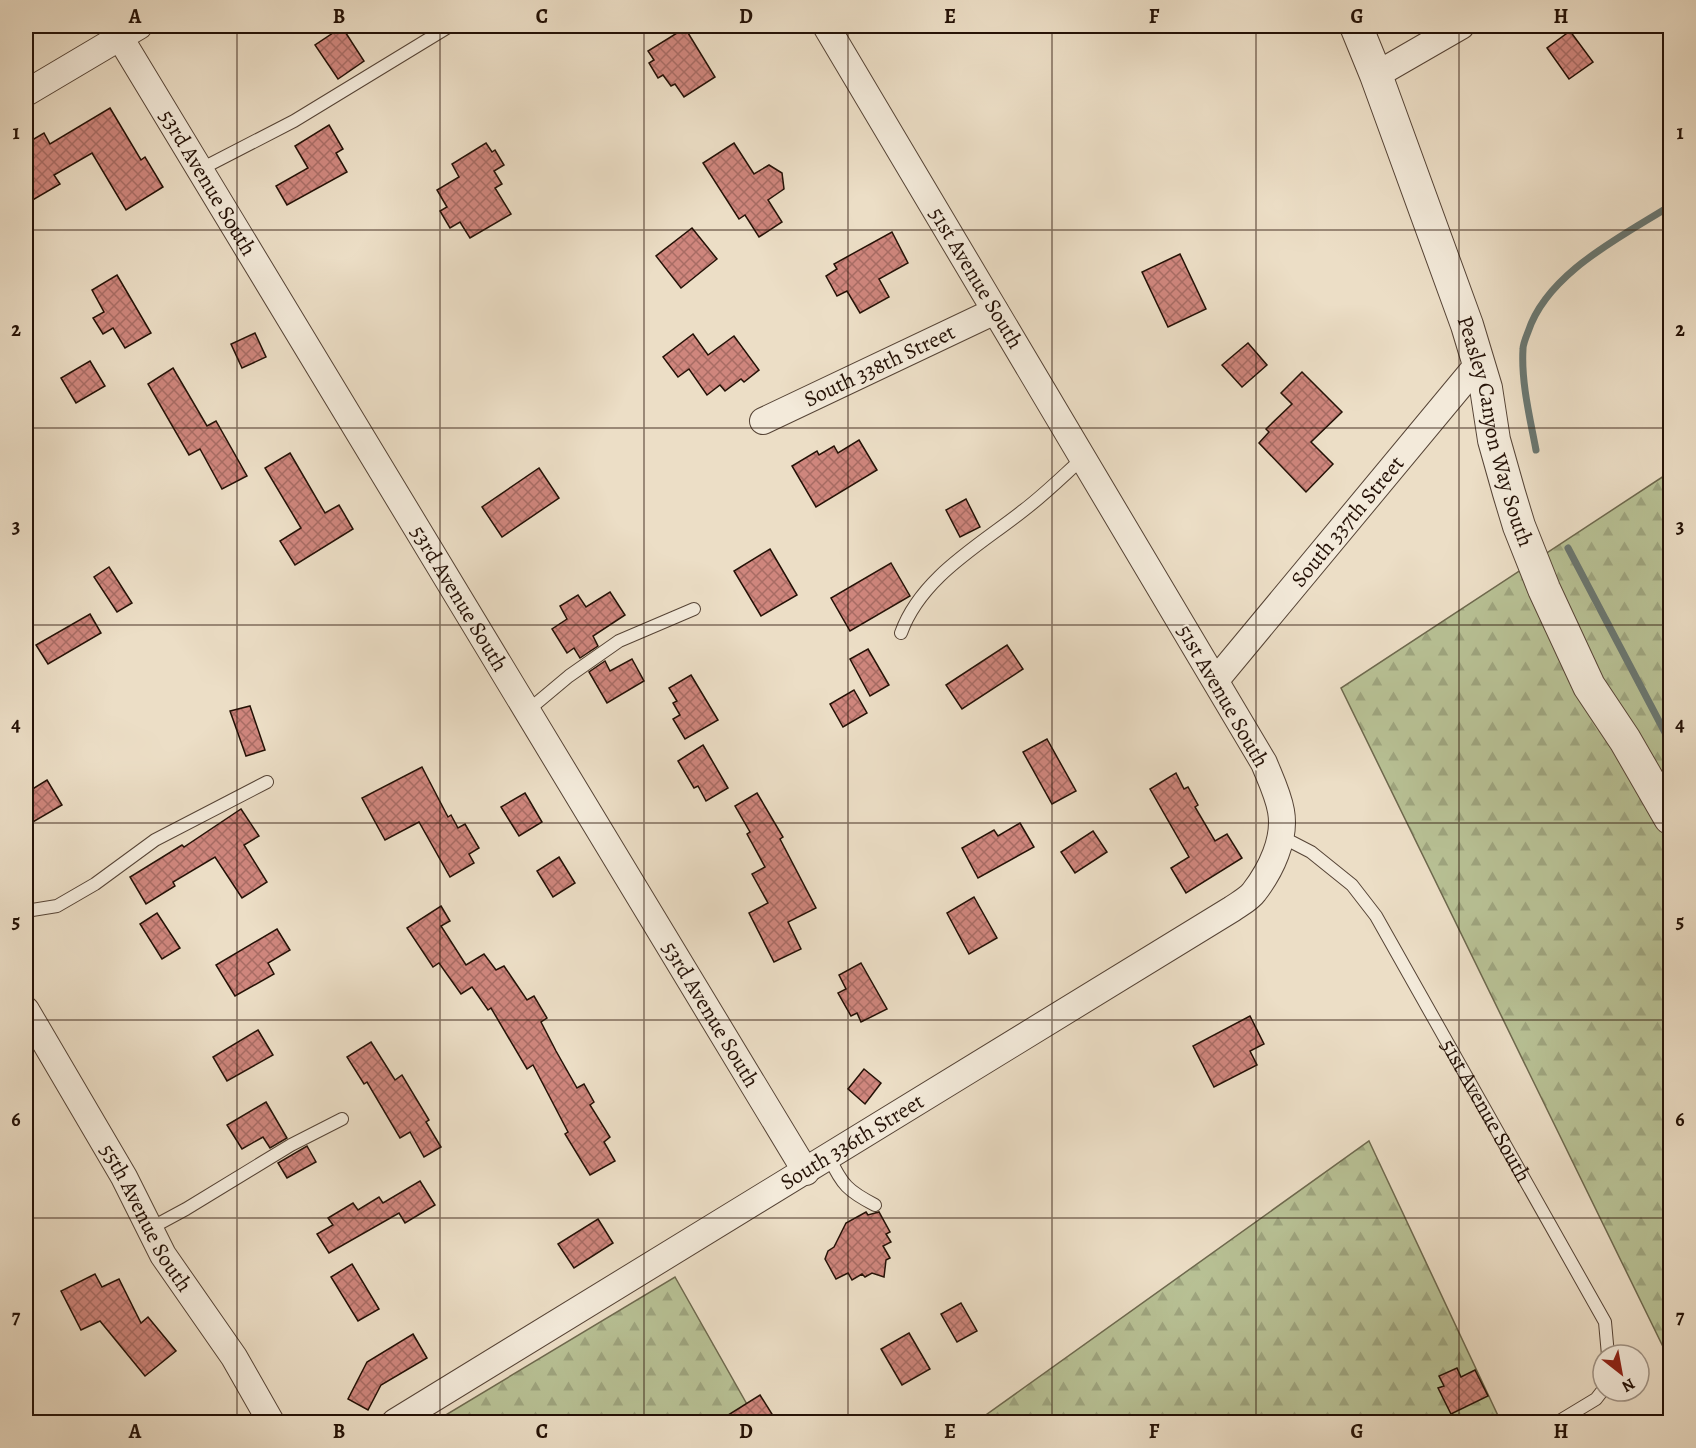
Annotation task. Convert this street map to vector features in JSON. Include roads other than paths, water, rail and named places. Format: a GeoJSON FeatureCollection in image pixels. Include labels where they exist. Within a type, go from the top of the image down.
{"type":"FeatureCollection","features":[{"type":"Feature","properties":{"kind":"street","name":"51st Avenue South"},"geometry":{"type":"LineString","coordinates":[[826,26],[1264,763],[1281,811],[1282,837]]}},
{"type":"Feature","properties":{"kind":"street","name":"Peasley Canyon Way South"},"geometry":{"type":"LineString","coordinates":[[1356,26],[1467,325],[1479,363],[1494,440],[1519,526],[1544,589],[1589,686],[1625,740],[1671,818]]}},
{"type":"Feature","properties":{"kind":"street"},"geometry":{"type":"LineString","coordinates":[[1376,75],[1461,26]]}},
{"type":"Feature","properties":{"kind":"street","name":"53rd Avenue South"},"geometry":{"type":"LineString","coordinates":[[124,29],[199,170],[806,1172]]}},
{"type":"Feature","properties":{"kind":"street"},"geometry":{"type":"LineString","coordinates":[[26,93],[124,29]]}},
{"type":"Feature","properties":{"kind":"street","name":"South 338th Street"},"geometry":{"type":"LineString","coordinates":[[763,422],[995,311]]}},
{"type":"Feature","properties":{"kind":"street","name":"South 337th Street"},"geometry":{"type":"LineString","coordinates":[[1216,680],[1479,363]]}},
{"type":"Feature","properties":{"kind":"street","name":"South 336th Street"},"geometry":{"type":"LineString","coordinates":[[395,1422],[806,1172],[1239,904],[1253,894],[1270,866],[1282,837]]}},
{"type":"Feature","properties":{"kind":"street","name":"55th Avenue South"},"geometry":{"type":"LineString","coordinates":[[26,1010],[124,1177],[163,1254],[234,1358],[271,1422]]}},
{"type":"Feature","properties":{"kind":"lane"},"geometry":{"type":"LineString","coordinates":[[199,170],[294,121],[450,26]]}},
{"type":"Feature","properties":{"kind":"lane"},"geometry":{"type":"LineString","coordinates":[[901,633],[907,617],[929,586],[1026,509],[1083,458]]}},
{"type":"Feature","properties":{"kind":"lane"},"geometry":{"type":"LineString","coordinates":[[526,712],[569,676],[619,641],[694,609]]}},
{"type":"Feature","properties":{"kind":"lane"},"geometry":{"type":"LineString","coordinates":[[26,911],[57,906],[95,884],[155,840],[267,782]]}},
{"type":"Feature","properties":{"kind":"lane","name":"51st Avenue South"},"geometry":{"type":"LineString","coordinates":[[1282,837],[1311,852],[1352,885],[1376,916],[1605,1322],[1607,1343]]}},
{"type":"Feature","properties":{"kind":"lane"},"geometry":{"type":"LineString","coordinates":[[149,1229],[291,1145],[342,1119]]}},
{"type":"Feature","properties":{"kind":"lane"},"geometry":{"type":"LineString","coordinates":[[829,1157],[838,1176],[852,1193],[875,1205]]}},
{"type":"Feature","properties":{"kind":"lane"},"geometry":{"type":"LineString","coordinates":[[1558,1422],[1591,1402]]}},
{"type":"Feature","properties":{"kind":"waterway"},"geometry":{"type":"LineString","coordinates":[[1536,450],[1526,400],[1523,347],[1538,311],[1551,292],[1588,258],[1670,206]]}},
{"type":"Feature","properties":{"kind":"waterway"},"geometry":{"type":"LineString","coordinates":[[1568,548],[1670,742]]}}]}
